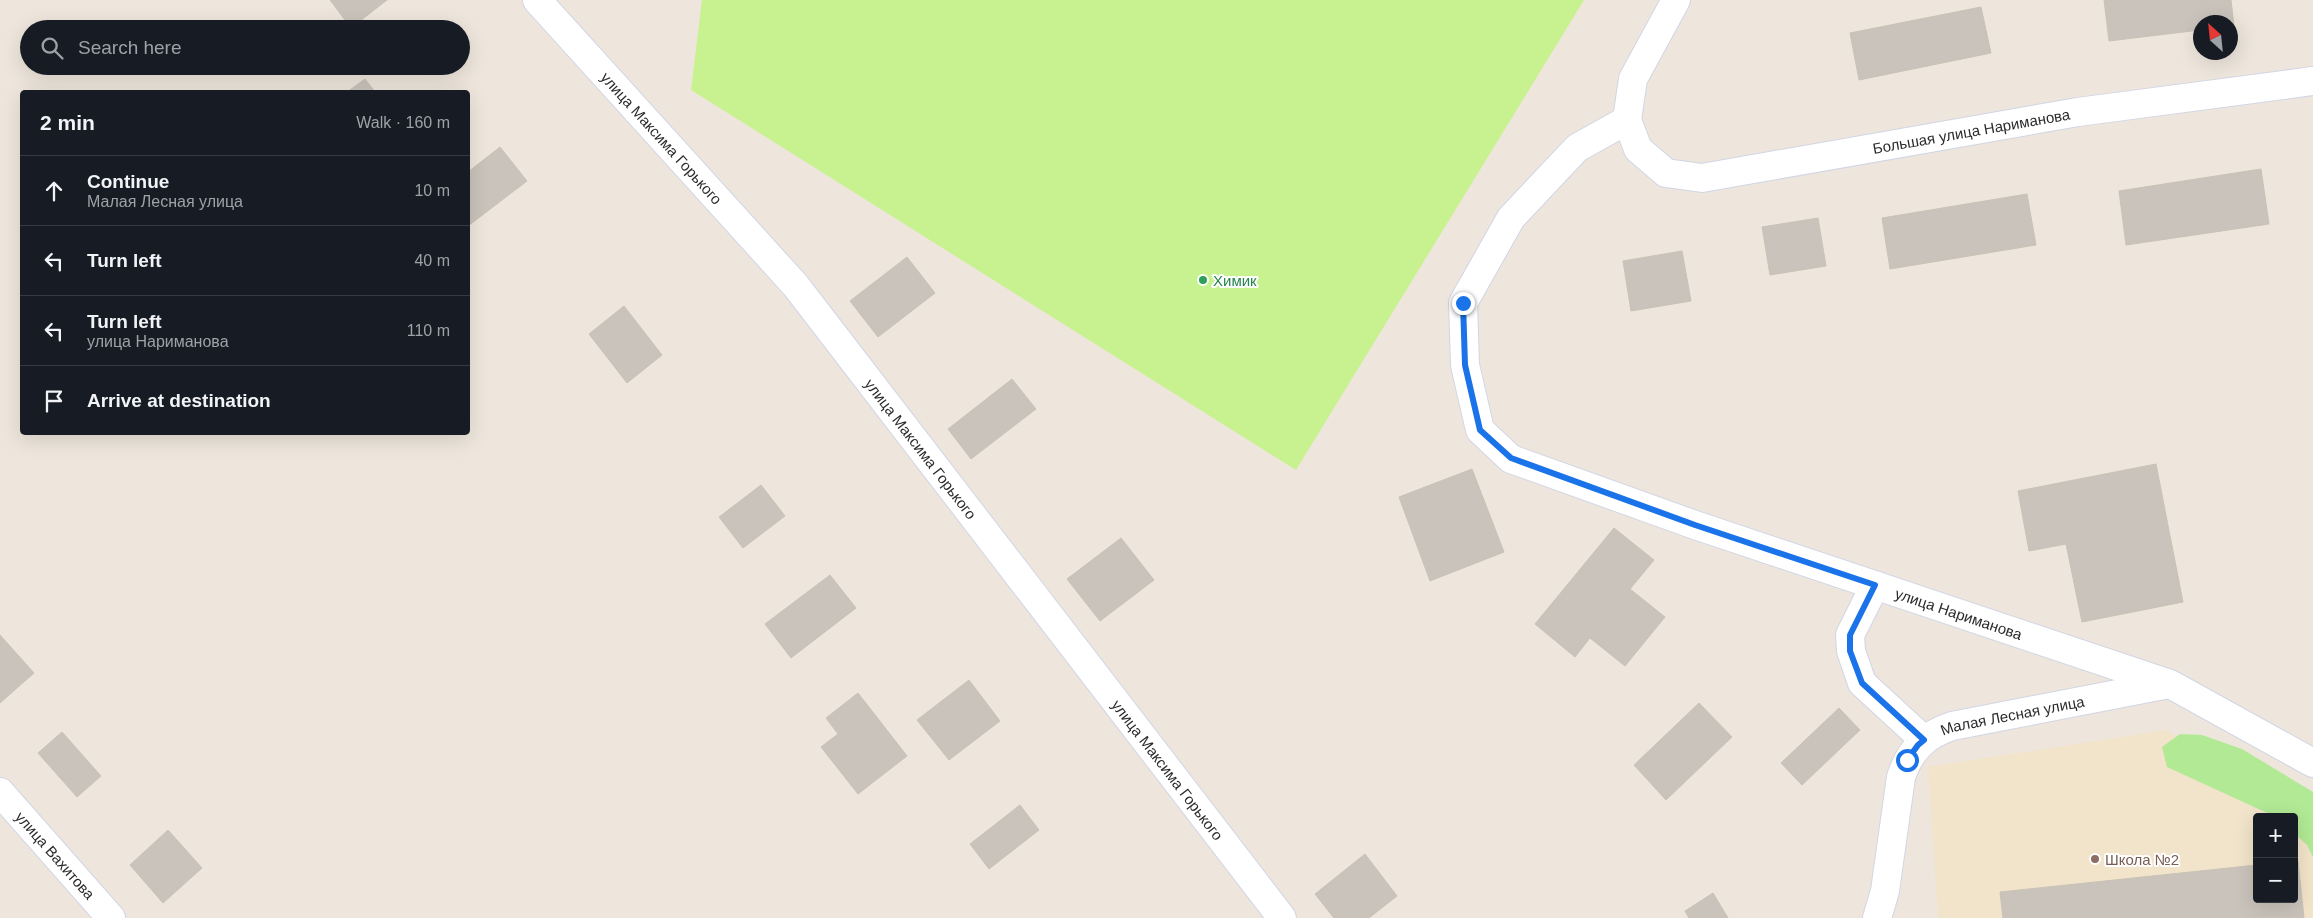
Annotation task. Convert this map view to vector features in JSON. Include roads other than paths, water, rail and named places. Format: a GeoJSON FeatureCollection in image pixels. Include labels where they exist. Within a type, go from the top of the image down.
{"type":"FeatureCollection","features":[{"type":"Feature","properties":{"kind":"street","name":"улица Максима Горького"},"geometry":{"type":"LineString","coordinates":[[537,0],[796,286],[1282,918]]}},
{"type":"Feature","properties":{"kind":"street"},"geometry":{"type":"LineString","coordinates":[[1627,120],[1633,79],[1676,0]]}},
{"type":"Feature","properties":{"kind":"street","name":"Большая улица Нариманова"},"geometry":{"type":"LineString","coordinates":[[1627,120],[1638,149],[1666,173],[1702,178],[2078,112],[2313,81]]}},
{"type":"Feature","properties":{"kind":"street","name":"улица Нариманова"},"geometry":{"type":"LineString","coordinates":[[1627,120],[1577,148],[1511,218],[1463,303],[1465,365],[1480,430],[1511,458],[1695,525],[2170,684],[2313,763]]}},
{"type":"Feature","properties":{"kind":"street"},"geometry":{"type":"LineString","coordinates":[[1875,585],[1850,635],[1850,651],[1862,683],[1924,740]]}},
{"type":"Feature","properties":{"kind":"street","name":"Малая Лесная улица"},"geometry":{"type":"LineString","coordinates":[[1877,918],[1885,891],[1901,777],[1907,760],[1924,740],[1936,731],[1952,726],[2170,684]]}},
{"type":"Feature","properties":{"kind":"street","name":"улица Вахитова"},"geometry":{"type":"LineString","coordinates":[[0,792],[111,918]]}},
{"type":"Feature","properties":{"kind":"place","name":"Химик"},"geometry":{"type":"Point","coordinates":[1203,280]}},
{"type":"Feature","properties":{"kind":"place","name":"Школа №2"},"geometry":{"type":"Point","coordinates":[2095,859]}}]}
